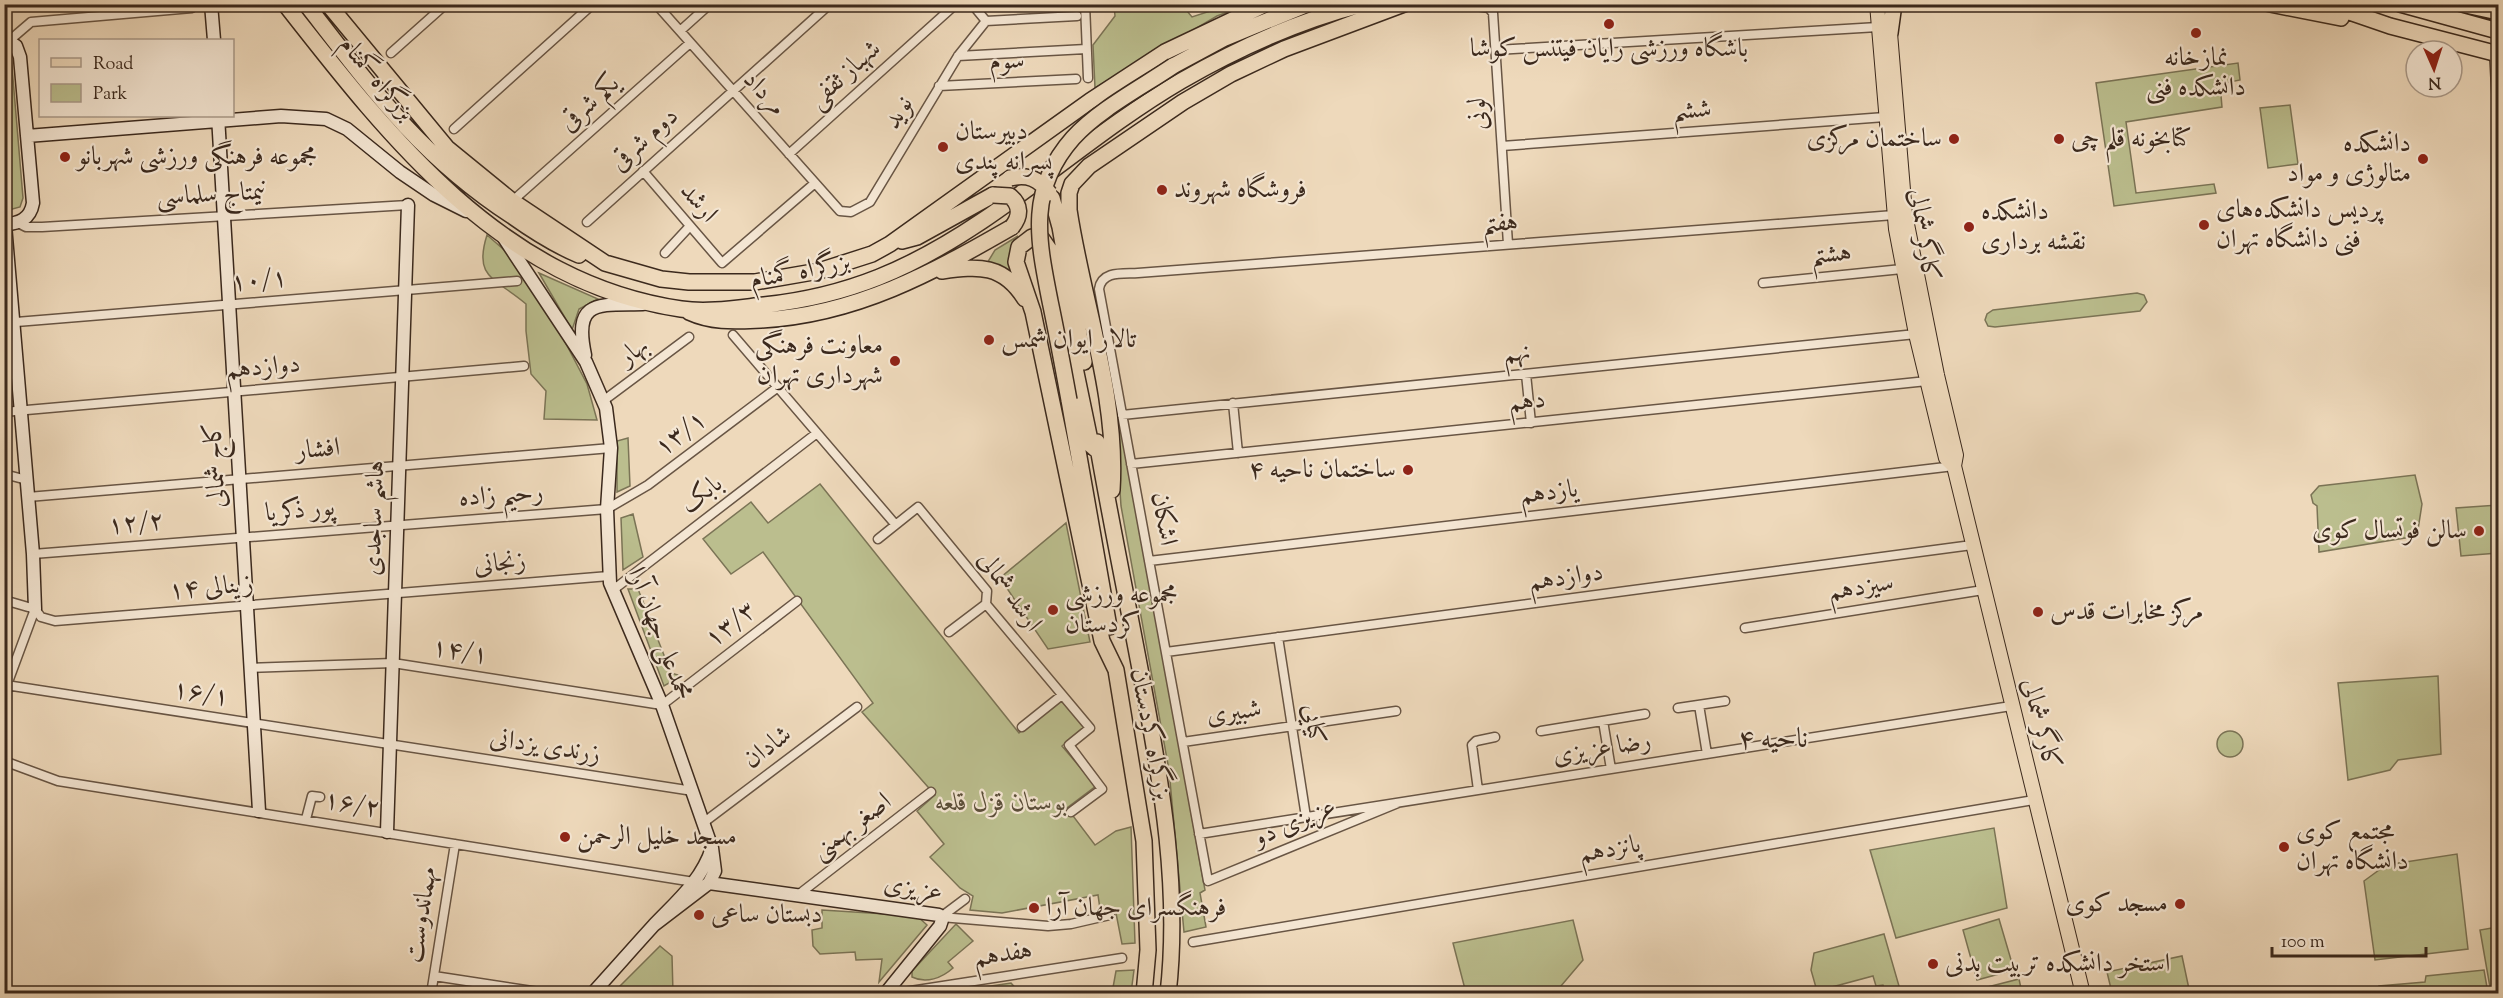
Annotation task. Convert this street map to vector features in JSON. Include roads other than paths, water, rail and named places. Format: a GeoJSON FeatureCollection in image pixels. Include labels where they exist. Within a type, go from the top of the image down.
{"type":"FeatureCollection","features":[{"type":"Feature","properties":{"kind":"highway","name":"بزرگراه گمنام"},"geometry":{"type":"LineString","coordinates":[[285,4],[386,132],[431,176],[483,220],[557,268],[611,292],[684,309],[734,309],[809,299],[854,288],[896,272],[982,221],[1181,81],[1279,33],[1364,4]]}},
{"type":"Feature","properties":{"kind":"highway"},"geometry":{"type":"LineString","coordinates":[[306,4],[395,117],[454,176],[557,245],[605,263]]}},
{"type":"Feature","properties":{"kind":"highway","name":"بزرگراه گمنام"},"geometry":{"type":"LineString","coordinates":[[328,4],[447,148],[512,201],[605,263],[661,279],[690,282],[755,282],[819,271],[872,254],[890,244],[1081,108],[1165,52],[1266,4]]}},
{"type":"Feature","properties":{"kind":"highway"},"geometry":{"type":"LineString","coordinates":[[1116,670],[1070,400],[1038,236],[1041,200],[1052,167],[1074,137],[1173,66],[1225,38],[1308,4]]}},
{"type":"Feature","properties":{"kind":"highway"},"geometry":{"type":"LineString","coordinates":[[1111,514],[1112,438],[1071,220],[1068,200],[1072,184],[1089,166],[1139,131],[1231,74],[1284,49],[1404,4]]}},
{"type":"Feature","properties":{"kind":"highway"},"geometry":{"type":"LineString","coordinates":[[1884,30],[1890,20],[1894,4]]}},
{"type":"Feature","properties":{"kind":"highway"},"geometry":{"type":"LineString","coordinates":[[2270,4],[2390,26]]}},
{"type":"Feature","properties":{"kind":"highway"},"geometry":{"type":"LineString","coordinates":[[2326,4],[2390,26],[2496,54]]}},
{"type":"Feature","properties":{"kind":"highway"},"geometry":{"type":"LineString","coordinates":[[2400,4],[2499,31]]}},
{"type":"Feature","properties":{"kind":"highway"},"geometry":{"type":"LineString","coordinates":[[2461,4],[2499,12]]}},
{"type":"Feature","properties":{"kind":"highway"},"geometry":{"type":"LineString","coordinates":[[890,244],[922,228],[991,182],[1023,176],[1036,179],[1044,186],[1052,198],[1060,227],[1099,452]]}},
{"type":"Feature","properties":{"kind":"highway"},"geometry":{"type":"LineString","coordinates":[[684,309],[701,317],[720,321],[794,318],[857,304],[933,272],[1012,227],[1019,217],[1018,205],[1004,194],[993,195],[917,237],[890,244]]}},
{"type":"Feature","properties":{"kind":"highway","name":"بزرگراه کردستان"},"geometry":{"type":"LineString","coordinates":[[1144,993],[1148,950],[1144,841],[1116,670],[1102,641],[1033,312],[1016,257],[1022,243],[1037,237],[1045,242],[1051,252],[1091,445],[1099,452],[1160,779],[1173,943],[1168,993]]}},
{"type":"Feature","properties":{"kind":"highway"},"geometry":{"type":"LineString","coordinates":[[933,272],[976,267],[997,272],[1013,283],[1033,312]]}},
{"type":"Feature","properties":{"kind":"main road","name":"کارگر شمالی"},"geometry":{"type":"LineString","coordinates":[[1877,5],[1884,30],[1905,214],[1928,360],[1956,455],[1954,466],[1972,545],[2083,993]]}},
{"type":"Feature","properties":{"kind":"main road","name":"کارگر شمالی"},"geometry":{"type":"LineString","coordinates":[[1884,30],[1885,117],[1894,215],[1902,269],[1916,334],[1928,360],[1927,381],[1946,458],[1954,466]]}},
{"type":"Feature","properties":{"kind":"street"},"geometry":{"type":"LineString","coordinates":[[214,39],[212,5],[234,4]]}},
{"type":"Feature","properties":{"kind":"street"},"geometry":{"type":"LineString","coordinates":[[391,53],[446,4]]}},
{"type":"Feature","properties":{"kind":"street"},"geometry":{"type":"LineString","coordinates":[[454,129],[593,4]]}},
{"type":"Feature","properties":{"kind":"street","name":"مرداد"},"geometry":{"type":"LineString","coordinates":[[656,4],[840,211]]}},
{"type":"Feature","properties":{"kind":"street"},"geometry":{"type":"LineString","coordinates":[[680,31],[710,4]]}},
{"type":"Feature","properties":{"kind":"street","name":"دوم شرقی"},"geometry":{"type":"LineString","coordinates":[[587,222],[830,4]]}},
{"type":"Feature","properties":{"kind":"street","name":"شهباز ثقفی"},"geometry":{"type":"LineString","coordinates":[[789,154],[956,4]]}},
{"type":"Feature","properties":{"kind":"street"},"geometry":{"type":"LineString","coordinates":[[972,4],[986,21],[1077,16]]}},
{"type":"Feature","properties":{"kind":"street"},"geometry":{"type":"LineString","coordinates":[[1085,4],[1088,78]]}},
{"type":"Feature","properties":{"kind":"street","name":"لونی"},"geometry":{"type":"LineString","coordinates":[[1464,4],[1492,10],[1508,244]]}},
{"type":"Feature","properties":{"kind":"street"},"geometry":{"type":"LineString","coordinates":[[5,688],[36,604],[27,480],[8,322],[5,225],[27,218],[32,207],[20,57],[16,46],[7,39],[31,22],[192,8]]}},
{"type":"Feature","properties":{"kind":"street","name":"نوید"},"geometry":{"type":"LineString","coordinates":[[840,211],[851,212],[870,202],[958,56],[986,21]]}},
{"type":"Feature","properties":{"kind":"street"},"geometry":{"type":"LineString","coordinates":[[1496,50],[1884,30]]}},
{"type":"Feature","properties":{"kind":"street","name":"یکم شرقی"},"geometry":{"type":"LineString","coordinates":[[518,196],[690,43]]}},
{"type":"Feature","properties":{"kind":"street"},"geometry":{"type":"LineString","coordinates":[[958,56],[1086,49]]}},
{"type":"Feature","properties":{"kind":"street"},"geometry":{"type":"LineString","coordinates":[[2496,54],[2499,119]]}},
{"type":"Feature","properties":{"kind":"street","name":"سوم"},"geometry":{"type":"LineString","coordinates":[[939,86],[1076,79]]}},
{"type":"Feature","properties":{"kind":"street"},"geometry":{"type":"LineString","coordinates":[[27,136],[218,118],[281,116],[326,119],[347,129],[400,172],[434,195],[483,220]]}},
{"type":"Feature","properties":{"kind":"street","name":"ششم"},"geometry":{"type":"LineString","coordinates":[[1502,146],[1885,117]]}},
{"type":"Feature","properties":{"kind":"street","name":"کاج شمالی"},"geometry":{"type":"LineString","coordinates":[[218,118],[259,811]]}},
{"type":"Feature","properties":{"kind":"street","name":"ارشد"},"geometry":{"type":"LineString","coordinates":[[643,171],[722,263],[815,183]]}},
{"type":"Feature","properties":{"kind":"street","name":"نیمتاج سلماسی"},"geometry":{"type":"LineString","coordinates":[[18,222],[26,227],[42,227],[408,205]]}},
{"type":"Feature","properties":{"kind":"street","name":"هاشم ساجدی"},"geometry":{"type":"LineString","coordinates":[[387,832],[408,205]]}},
{"type":"Feature","properties":{"kind":"street","name":"هفتم"},"geometry":{"type":"LineString","coordinates":[[1109,275],[1894,215]]}},
{"type":"Feature","properties":{"kind":"street"},"geometry":{"type":"LineString","coordinates":[[665,253],[690,226]]}},
{"type":"Feature","properties":{"kind":"street"},"geometry":{"type":"LineString","coordinates":[[502,234],[586,362]]}},
{"type":"Feature","properties":{"kind":"street","name":"هشتم"},"geometry":{"type":"LineString","coordinates":[[1763,283],[1902,269]]}},
{"type":"Feature","properties":{"kind":"street","name":"اشکان"},"geometry":{"type":"LineString","coordinates":[[1109,275],[1102,280],[1099,289],[1208,881]]}},
{"type":"Feature","properties":{"kind":"street","name":"۱۰/۱"},"geometry":{"type":"LineString","coordinates":[[8,322],[517,281]]}},
{"type":"Feature","properties":{"kind":"street"},"geometry":{"type":"LineString","coordinates":[[586,362],[580,330],[583,317],[588,311],[603,305],[655,304]]}},
{"type":"Feature","properties":{"kind":"street"},"geometry":{"type":"LineString","coordinates":[[733,334],[895,524],[878,539]]}},
{"type":"Feature","properties":{"kind":"street","name":"نهم"},"geometry":{"type":"LineString","coordinates":[[1122,415],[1916,334]]}},
{"type":"Feature","properties":{"kind":"street","name":"بهار"},"geometry":{"type":"LineString","coordinates":[[603,401],[689,337]]}},
{"type":"Feature","properties":{"kind":"street","name":"محمدعلی جهان آرا"},"geometry":{"type":"LineString","coordinates":[[586,362],[603,401],[609,424],[611,448],[607,509],[609,576],[662,705],[704,823],[712,848],[715,871],[709,883]]}},
{"type":"Feature","properties":{"kind":"street","name":"دوازدهم"},"geometry":{"type":"LineString","coordinates":[[4,412],[524,366]]}},
{"type":"Feature","properties":{"kind":"street"},"geometry":{"type":"LineString","coordinates":[[1526,374],[1531,423]]}},
{"type":"Feature","properties":{"kind":"street","name":"دهم"},"geometry":{"type":"LineString","coordinates":[[1131,464],[1927,381]]}},
{"type":"Feature","properties":{"kind":"street","name":"۱۳/۱"},"geometry":{"type":"LineString","coordinates":[[607,509],[648,486],[778,387]]}},
{"type":"Feature","properties":{"kind":"street"},"geometry":{"type":"LineString","coordinates":[[1233,404],[1238,453]]}},
{"type":"Feature","properties":{"kind":"street","name":"بابک"},"geometry":{"type":"LineString","coordinates":[[613,590],[817,432]]}},
{"type":"Feature","properties":{"kind":"street","name":"افشار"},"geometry":{"type":"LineString","coordinates":[[28,496],[611,448]]}},
{"type":"Feature","properties":{"kind":"street","name":"یازدهم"},"geometry":{"type":"LineString","coordinates":[[1149,561],[1954,466]]}},
{"type":"Feature","properties":{"kind":"street"},"geometry":{"type":"LineString","coordinates":[[4,474],[27,480]]}},
{"type":"Feature","properties":{"kind":"street","name":"ارشد شمالی"},"geometry":{"type":"LineString","coordinates":[[895,524],[918,507],[987,591],[986,604],[1090,728],[1069,746],[1102,789],[1071,812]]}},
{"type":"Feature","properties":{"kind":"street","name":"رحیم زاده"},"geometry":{"type":"LineString","coordinates":[[398,525],[607,509]]}},
{"type":"Feature","properties":{"kind":"street","name":"پور ذکریا"},"geometry":{"type":"LineString","coordinates":[[243,537],[398,525]]}},
{"type":"Feature","properties":{"kind":"street","name":"۱۲/۲"},"geometry":{"type":"LineString","coordinates":[[33,554],[243,537]]}},
{"type":"Feature","properties":{"kind":"street","name":"دوازدهم"},"geometry":{"type":"LineString","coordinates":[[1166,652],[1972,545]]}},
{"type":"Feature","properties":{"kind":"street","name":"زنجانی"},"geometry":{"type":"LineString","coordinates":[[395,594],[609,576]]}},
{"type":"Feature","properties":{"kind":"street","name":"سیزدهم"},"geometry":{"type":"LineString","coordinates":[[1745,628],[1983,591]]}},
{"type":"Feature","properties":{"kind":"street","name":"زینالی ۱۴"},"geometry":{"type":"LineString","coordinates":[[4,600],[36,604],[41,617],[55,621],[395,594]]}},
{"type":"Feature","properties":{"kind":"street","name":"۱۳/۳"},"geometry":{"type":"LineString","coordinates":[[662,705],[797,601]]}},
{"type":"Feature","properties":{"kind":"street"},"geometry":{"type":"LineString","coordinates":[[949,632],[986,604]]}},
{"type":"Feature","properties":{"kind":"street","name":"کیایی"},"geometry":{"type":"LineString","coordinates":[[1278,637],[1305,817]]}},
{"type":"Feature","properties":{"kind":"street","name":"۱۴/۱"},"geometry":{"type":"LineString","coordinates":[[250,668],[393,663],[662,705]]}},
{"type":"Feature","properties":{"kind":"street","name":"۱۶/۱"},"geometry":{"type":"LineString","coordinates":[[5,688],[390,744]]}},
{"type":"Feature","properties":{"kind":"street"},"geometry":{"type":"LineString","coordinates":[[1022,727],[1062,695]]}},
{"type":"Feature","properties":{"kind":"street"},"geometry":{"type":"LineString","coordinates":[[1678,708],[1725,701]]}},
{"type":"Feature","properties":{"kind":"street"},"geometry":{"type":"LineString","coordinates":[[1699,705],[1707,754]]}},
{"type":"Feature","properties":{"kind":"street","name":"رضا عزیزی"},"geometry":{"type":"LineString","coordinates":[[1199,834],[2011,706]]}},
{"type":"Feature","properties":{"kind":"street","name":"شادان"},"geometry":{"type":"LineString","coordinates":[[704,823],[857,707]]}},
{"type":"Feature","properties":{"kind":"street","name":"شبیری"},"geometry":{"type":"LineString","coordinates":[[1182,742],[1396,711]]}},
{"type":"Feature","properties":{"kind":"street"},"geometry":{"type":"LineString","coordinates":[[1541,731],[1645,714]]}},
{"type":"Feature","properties":{"kind":"street"},"geometry":{"type":"LineString","coordinates":[[1603,721],[1611,769]]}},
{"type":"Feature","properties":{"kind":"street"},"geometry":{"type":"LineString","coordinates":[[1478,790],[1472,745],[1476,741],[1495,737]]}},
{"type":"Feature","properties":{"kind":"street","name":"زرندی یزدانی"},"geometry":{"type":"LineString","coordinates":[[390,744],[693,791]]}},
{"type":"Feature","properties":{"kind":"street","name":"۱۶/۲"},"geometry":{"type":"LineString","coordinates":[[4,761],[58,781],[259,811],[694,882]]}},
{"type":"Feature","properties":{"kind":"street","name":"اصغر بهمنی"},"geometry":{"type":"LineString","coordinates":[[798,894],[931,792]]}},
{"type":"Feature","properties":{"kind":"street"},"geometry":{"type":"LineString","coordinates":[[306,819],[312,796],[320,797]]}},
{"type":"Feature","properties":{"kind":"street","name":"پانزدهم"},"geometry":{"type":"LineString","coordinates":[[1193,942],[2034,800]]}},
{"type":"Feature","properties":{"kind":"street","name":"عزیزی دو"},"geometry":{"type":"LineString","coordinates":[[1208,881],[1398,802]]}},
{"type":"Feature","properties":{"kind":"street","name":"مهماندوست"},"geometry":{"type":"LineString","coordinates":[[431,993],[455,844]]}},
{"type":"Feature","properties":{"kind":"street"},"geometry":{"type":"LineString","coordinates":[[592,993],[694,882],[703,870],[712,848]]}},
{"type":"Feature","properties":{"kind":"street"},"geometry":{"type":"LineString","coordinates":[[654,925],[709,883]]}},
{"type":"Feature","properties":{"kind":"street","name":"عزیزی"},"geometry":{"type":"LineString","coordinates":[[709,883],[798,894],[941,917],[1062,926],[1110,915]]}},
{"type":"Feature","properties":{"kind":"street"},"geometry":{"type":"LineString","coordinates":[[885,993],[940,926],[941,917],[965,899]]}},
{"type":"Feature","properties":{"kind":"street","name":"هفدهم"},"geometry":{"type":"LineString","coordinates":[[891,993],[1122,958]]}},
{"type":"Feature","properties":{"kind":"street"},"geometry":{"type":"LineString","coordinates":[[434,976],[552,993]]}},
{"type":"Feature","properties":{"kind":"place","name":"باشگاه ورزشی رایان فیتنس کوشا"},"geometry":{"type":"Point","coordinates":[1609,24]}},
{"type":"Feature","properties":{"kind":"place","name":"نمازخانه دانشکده فنی"},"geometry":{"type":"Point","coordinates":[2196,33]}},
{"type":"Feature","properties":{"kind":"place","name":"ساختمان مرکزی"},"geometry":{"type":"Point","coordinates":[1954,139]}},
{"type":"Feature","properties":{"kind":"place","name":"کتابخونه قلم چی"},"geometry":{"type":"Point","coordinates":[2059,139]}},
{"type":"Feature","properties":{"kind":"place","name":"دبیرستان پسرانه پندی"},"geometry":{"type":"Point","coordinates":[943,147]}},
{"type":"Feature","properties":{"kind":"place","name":"مجموعه فرهنگی ورزشی شهربانو"},"geometry":{"type":"Point","coordinates":[65,157]}},
{"type":"Feature","properties":{"kind":"place","name":"دانشکده متالوژی و مواد"},"geometry":{"type":"Point","coordinates":[2423,159]}},
{"type":"Feature","properties":{"kind":"place","name":"فروشگاه شهروند"},"geometry":{"type":"Point","coordinates":[1162,190]}},
{"type":"Feature","properties":{"kind":"place","name":"پردیس دانشکده‌های فنی دانشگاه تهران"},"geometry":{"type":"Point","coordinates":[2204,225]}},
{"type":"Feature","properties":{"kind":"place","name":"دانشکده نقشه برداری"},"geometry":{"type":"Point","coordinates":[1969,227]}},
{"type":"Feature","properties":{"kind":"place","name":"تالار ایوان شمس"},"geometry":{"type":"Point","coordinates":[989,340]}},
{"type":"Feature","properties":{"kind":"place","name":"معاونت فرهنگی شهرداری تهران"},"geometry":{"type":"Point","coordinates":[895,361]}},
{"type":"Feature","properties":{"kind":"place","name":"ساختمان ناحیه ۴"},"geometry":{"type":"Point","coordinates":[1408,470]}},
{"type":"Feature","properties":{"kind":"place","name":"سالن فوتسال کوی"},"geometry":{"type":"Point","coordinates":[2479,531]}},
{"type":"Feature","properties":{"kind":"place","name":"مجموعه ورزشی کردستان"},"geometry":{"type":"Point","coordinates":[1053,610]}},
{"type":"Feature","properties":{"kind":"place","name":"مرکز مخابرات قدس"},"geometry":{"type":"Point","coordinates":[2038,612]}},
{"type":"Feature","properties":{"kind":"place","name":"مسجد خلیل الرحمن"},"geometry":{"type":"Point","coordinates":[565,837]}},
{"type":"Feature","properties":{"kind":"place","name":"مجتمع کوی دانشگاه تهران"},"geometry":{"type":"Point","coordinates":[2284,847]}},
{"type":"Feature","properties":{"kind":"place","name":"مسجد کوی"},"geometry":{"type":"Point","coordinates":[2180,904]}},
{"type":"Feature","properties":{"kind":"place","name":"فرهنگسرای جهان آرا"},"geometry":{"type":"Point","coordinates":[1034,908]}},
{"type":"Feature","properties":{"kind":"place","name":"دبستان ساعی"},"geometry":{"type":"Point","coordinates":[699,915]}},
{"type":"Feature","properties":{"kind":"place","name":"استخر دانشکده تربیت بدنی"},"geometry":{"type":"Point","coordinates":[1933,964]}},
{"type":"Feature","properties":{"kind":"district","name":"ناحیه ۴"},"geometry":{"type":"Point","coordinates":[1773,740]}},
{"type":"Feature","properties":{"kind":"park label","name":"بوستان قزل قلعه"},"geometry":{"type":"Point","coordinates":[1001,803]}}]}
